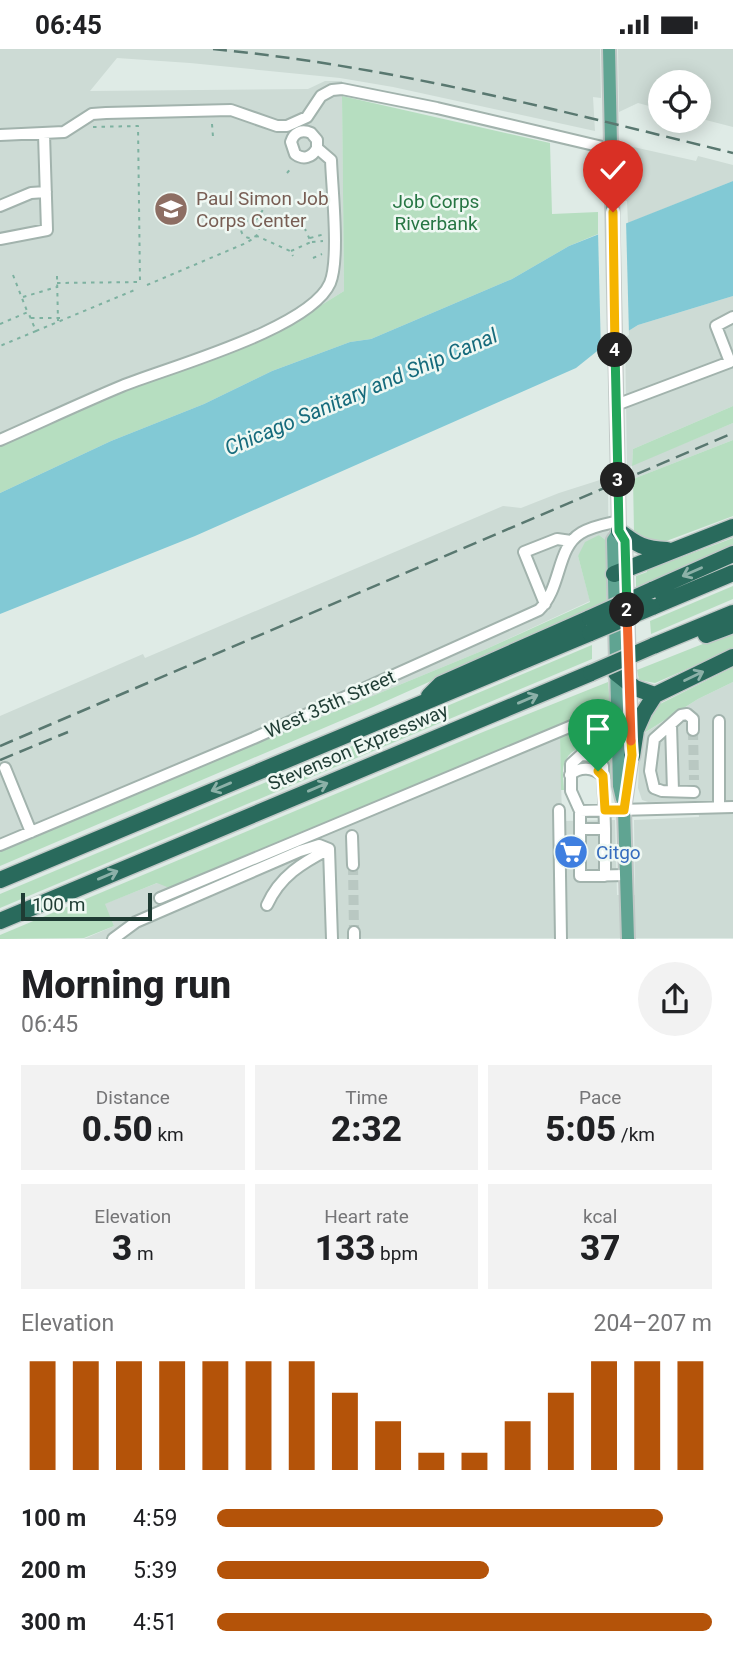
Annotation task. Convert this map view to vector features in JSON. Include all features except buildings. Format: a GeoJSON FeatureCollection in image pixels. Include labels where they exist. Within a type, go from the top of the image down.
{"type":"FeatureCollection","features":[{"type":"Feature","properties":{"kind":"highway"},"geometry":{"type":"LineString","coordinates":[[619,526],[637,545],[649,549],[670,550]]}},
{"type":"Feature","properties":{"kind":"highway"},"geometry":{"type":"LineString","coordinates":[[620,570],[733,527]]}},
{"type":"Feature","properties":{"kind":"highway"},"geometry":{"type":"LineString","coordinates":[[652,598],[733,554]]}},
{"type":"Feature","properties":{"kind":"highway","name":"Stevenson Expressway"},"geometry":{"type":"LineString","coordinates":[[0,880],[420,705],[652,598],[733,573]]}},
{"type":"Feature","properties":{"kind":"highway","name":"Stevenson Expressway"},"geometry":{"type":"LineString","coordinates":[[0,921],[733,613]]}},
{"type":"Feature","properties":{"kind":"highway"},"geometry":{"type":"LineString","coordinates":[[658,644],[698,637],[733,625]]}},
{"type":"Feature","properties":{"kind":"highway"},"geometry":{"type":"LineString","coordinates":[[631,763],[636,730],[655,695],[733,657]]}},
{"type":"Feature","properties":{"kind":"highway"},"geometry":{"type":"LineString","coordinates":[[616,673],[629,684],[655,695]]}},
{"type":"Feature","properties":{"kind":"main road"},"geometry":{"type":"LineString","coordinates":[[609,49],[619,526],[613,540],[620,570],[629,684],[631,763],[624,810],[628,939]]}},
{"type":"Feature","properties":{"kind":"main road"},"geometry":{"type":"LineString","coordinates":[[620,570],[616,673],[619,786],[624,810]]}},
{"type":"Feature","properties":{"kind":"street"},"geometry":{"type":"LineString","coordinates":[[0,135],[64,132],[92,114],[231,110],[277,126],[294,129],[311,133],[317,140],[317,148],[307,157],[295,154],[291,142],[294,129],[307,117],[320,96],[342,89],[437,108],[611,149]]}},
{"type":"Feature","properties":{"kind":"street"},"geometry":{"type":"LineString","coordinates":[[0,239],[47,230],[44,134]]}},
{"type":"Feature","properties":{"kind":"street"},"geometry":{"type":"LineString","coordinates":[[0,440],[121,386],[289,320],[315,302],[331,281],[334,259],[331,160],[317,148]]}},
{"type":"Feature","properties":{"kind":"street"},"geometry":{"type":"LineString","coordinates":[[0,206],[31,193],[46,192]]}},
{"type":"Feature","properties":{"kind":"street"},"geometry":{"type":"LineString","coordinates":[[616,405],[730,362],[716,326],[733,317]]}},
{"type":"Feature","properties":{"kind":"street"},"geometry":{"type":"LineString","coordinates":[[545,604],[554,591],[570,541],[589,529],[619,526]]}},
{"type":"Feature","properties":{"kind":"street"},"geometry":{"type":"LineString","coordinates":[[545,604],[524,552],[557,539],[570,541]]}},
{"type":"Feature","properties":{"kind":"street","name":"West 35th Street"},"geometry":{"type":"LineString","coordinates":[[0,845],[254,738],[539,610],[545,604]]}},
{"type":"Feature","properties":{"kind":"street"},"geometry":{"type":"LineString","coordinates":[[160,898],[617,707]]}},
{"type":"Feature","properties":{"kind":"street"},"geometry":{"type":"LineString","coordinates":[[693,730],[693,719],[687,714],[654,739],[650,771],[654,788],[673,791],[694,786],[694,808]]}},
{"type":"Feature","properties":{"kind":"street"},"geometry":{"type":"LineString","coordinates":[[719,721],[719,807]]}},
{"type":"Feature","properties":{"kind":"street"},"geometry":{"type":"LineString","coordinates":[[671,725],[673,791]]}},
{"type":"Feature","properties":{"kind":"street"},"geometry":{"type":"LineString","coordinates":[[605,876],[603,766],[598,758],[585,754],[577,756],[573,761],[570,775],[570,791],[580,811],[580,876],[605,876],[626,875]]}},
{"type":"Feature","properties":{"kind":"street"},"geometry":{"type":"LineString","coordinates":[[631,763],[650,771]]}},
{"type":"Feature","properties":{"kind":"street"},"geometry":{"type":"LineString","coordinates":[[5,768],[31,832]]}},
{"type":"Feature","properties":{"kind":"street"},"geometry":{"type":"LineString","coordinates":[[580,811],[733,807]]}},
{"type":"Feature","properties":{"kind":"street"},"geometry":{"type":"LineString","coordinates":[[559,810],[561,939]]}},
{"type":"Feature","properties":{"kind":"street"},"geometry":{"type":"LineString","coordinates":[[580,829],[605,829]]}},
{"type":"Feature","properties":{"kind":"street"},"geometry":{"type":"LineString","coordinates":[[352,836],[354,865]]}},
{"type":"Feature","properties":{"kind":"street"},"geometry":{"type":"LineString","coordinates":[[113,939],[136,922],[300,851],[319,845],[329,849]]}},
{"type":"Feature","properties":{"kind":"street"},"geometry":{"type":"LineString","coordinates":[[605,847],[625,847]]}},
{"type":"Feature","properties":{"kind":"street"},"geometry":{"type":"LineString","coordinates":[[267,905],[274,890],[289,873],[329,849]]}},
{"type":"Feature","properties":{"kind":"street"},"geometry":{"type":"LineString","coordinates":[[329,849],[332,939]]}},
{"type":"Feature","properties":{"kind":"path"},"geometry":{"type":"LineString","coordinates":[[212,124],[213,137]]}},
{"type":"Feature","properties":{"kind":"path"},"geometry":{"type":"LineString","coordinates":[[22,298],[57,285],[140,282],[138,126],[74,127]]}},
{"type":"Feature","properties":{"kind":"path"},"geometry":{"type":"LineString","coordinates":[[287,173],[292,167]]}},
{"type":"Feature","properties":{"kind":"path"},"geometry":{"type":"LineString","coordinates":[[256,221],[275,192]]}},
{"type":"Feature","properties":{"kind":"path"},"geometry":{"type":"LineString","coordinates":[[256,221],[246,221],[241,228],[245,237],[255,237],[290,251],[293,256]]}},
{"type":"Feature","properties":{"kind":"path"},"geometry":{"type":"LineString","coordinates":[[147,285],[255,237],[260,228],[256,221]]}},
{"type":"Feature","properties":{"kind":"path"},"geometry":{"type":"LineString","coordinates":[[305,229],[311,242]]}},
{"type":"Feature","properties":{"kind":"path"},"geometry":{"type":"LineString","coordinates":[[309,238],[318,234],[334,234]]}},
{"type":"Feature","properties":{"kind":"path"},"geometry":{"type":"LineString","coordinates":[[290,251],[311,242],[323,241]]}},
{"type":"Feature","properties":{"kind":"path"},"geometry":{"type":"LineString","coordinates":[[313,258],[322,254]]}},
{"type":"Feature","properties":{"kind":"path"},"geometry":{"type":"LineString","coordinates":[[13,275],[36,331]]}},
{"type":"Feature","properties":{"kind":"path"},"geometry":{"type":"LineString","coordinates":[[57,276],[58,322]]}},
{"type":"Feature","properties":{"kind":"path"},"geometry":{"type":"LineString","coordinates":[[0,346],[137,289]]}},
{"type":"Feature","properties":{"kind":"path"},"geometry":{"type":"LineString","coordinates":[[0,324],[27,312]]}},
{"type":"Feature","properties":{"kind":"path"},"geometry":{"type":"LineString","coordinates":[[30,318],[68,317]]}},
{"type":"Feature","properties":{"kind":"shaded area","name":"Paul Simon Job Corps Center"},"geometry":{"type":"Polygon","coordinates":[[[0,49],[600,49],[601,98],[593,97],[595,131],[340,78],[117,58],[90,91],[308,89],[325,81],[342,81],[344,291],[286,327],[139,381],[0,444],[0,49]]]}},
{"type":"Feature","properties":{"kind":"shaded area"},"geometry":{"type":"Polygon","coordinates":[[[618,49],[733,49],[733,127],[711,121],[711,70],[648,70],[648,106],[638,103],[619,112],[618,49]]]}},
{"type":"Feature","properties":{"kind":"shaded area"},"geometry":{"type":"Polygon","coordinates":[[[620,144],[696,161],[698,156],[733,165],[733,181],[628,223],[627,201],[622,201],[620,144]]]}},
{"type":"Feature","properties":{"kind":"shaded area"},"geometry":{"type":"Polygon","coordinates":[[[733,296],[733,406],[633,449],[632,465],[733,423],[733,440],[633,479],[632,466],[627,468],[625,333],[638,325],[733,296]]]}},
{"type":"Feature","properties":{"kind":"shaded area"},"geometry":{"type":"Polygon","coordinates":[[[603,479],[603,490],[608,488],[609,602],[606,603],[607,541],[599,535],[578,556],[590,601],[484,650],[0,852],[0,716],[143,654],[145,658],[503,506],[521,508],[603,479]]]}},
{"type":"Feature","properties":{"kind":"shaded area"},"geometry":{"type":"Polygon","coordinates":[[[733,682],[733,938],[84,939],[114,926],[104,904],[610,705],[609,716],[560,735],[562,821],[615,820],[617,895],[635,895],[634,820],[699,817],[698,801],[642,800],[638,788],[640,736],[698,699],[733,682]]]}},
{"type":"Feature","properties":{"kind":"green space","name":"Job Corps Riverbank"},"geometry":{"type":"Polygon","coordinates":[[[342,96],[550,143],[552,214],[598,212],[598,234],[569,246],[512,279],[371,339],[350,342],[272,371],[204,404],[111,441],[0,493],[0,444],[139,381],[286,327],[344,291],[342,96]]]}},
{"type":"Feature","properties":{"kind":"green space"},"geometry":{"type":"Polygon","coordinates":[[[733,406],[733,423],[632,466],[633,449],[733,406]]]}},
{"type":"Feature","properties":{"kind":"green space"},"geometry":{"type":"Polygon","coordinates":[[[733,440],[733,516],[661,543],[648,544],[634,532],[633,479],[733,440]]]}},
{"type":"Feature","properties":{"kind":"green space"},"geometry":{"type":"Polygon","coordinates":[[[599,535],[607,541],[606,603],[373,707],[0,866],[0,852],[484,650],[590,602],[578,556],[585,542],[599,535]]]}},
{"type":"Feature","properties":{"kind":"green space"},"geometry":{"type":"Polygon","coordinates":[[[733,538],[733,547],[636,590],[636,576],[647,570],[733,538]]]}},
{"type":"Feature","properties":{"kind":"green space"},"geometry":{"type":"Polygon","coordinates":[[[733,586],[733,599],[651,634],[650,621],[733,586]]]}},
{"type":"Feature","properties":{"kind":"green space"},"geometry":{"type":"Polygon","coordinates":[[[733,632],[733,649],[655,683],[639,680],[637,670],[733,632]]]}},
{"type":"Feature","properties":{"kind":"green space"},"geometry":{"type":"Polygon","coordinates":[[[592,645],[592,659],[0,908],[0,894],[592,645]]]}},
{"type":"Feature","properties":{"kind":"green space"},"geometry":{"type":"Polygon","coordinates":[[[733,667],[733,682],[698,699],[641,735],[656,706],[733,667]]]}},
{"type":"Feature","properties":{"kind":"green space"},"geometry":{"type":"Polygon","coordinates":[[[608,682],[610,705],[172,889],[157,883],[105,904],[114,926],[84,938],[0,939],[0,935],[608,682]]]}},
{"type":"Feature","properties":{"kind":"green space"},"geometry":{"type":"Polygon","coordinates":[[[609,716],[613,779],[607,779],[606,764],[598,752],[582,748],[572,752],[565,762],[564,790],[561,790],[560,735],[609,716]]]}},
{"type":"Feature","properties":{"kind":"water","name":"Chicago Sanitary and Ship Canal"},"geometry":{"type":"Polygon","coordinates":[[[733,181],[733,296],[638,325],[601,348],[576,368],[195,536],[0,614],[0,493],[111,441],[204,404],[272,371],[350,342],[371,339],[512,279],[569,246],[733,181]]]}},
{"type":"Feature","properties":{"kind":"pier"},"geometry":{"type":"Polygon","coordinates":[[[626,220],[629,335],[601,353],[598,231],[626,220]]]}},
{"type":"Feature","properties":{"kind":"tunnel"},"geometry":{"type":"LineString","coordinates":[[693,730],[694,780]]}},
{"type":"Feature","properties":{"kind":"tunnel"},"geometry":{"type":"LineString","coordinates":[[353,865],[354,932]]}},
{"type":"Feature","properties":{"kind":"railway"},"geometry":{"type":"LineString","coordinates":[[213,49],[410,78],[540,106],[733,153]]}},
{"type":"Feature","properties":{"kind":"railway"},"geometry":{"type":"LineString","coordinates":[[0,746],[733,433]]}},
{"type":"Feature","properties":{"kind":"railway"},"geometry":{"type":"LineString","coordinates":[[0,760],[68,732]]}},
{"type":"Feature","properties":{"kind":"place","name":"Paul Simon Job Corps Center"},"geometry":{"type":"Point","coordinates":[171,209]}},
{"type":"Feature","properties":{"kind":"place","name":"Citgo"},"geometry":{"type":"Point","coordinates":[571,852]}},
{"type":"Feature","properties":{"kind":"route"},"geometry":{"type":"LineString","coordinates":[[598,771],[603,776],[605,810],[624,810],[632,755],[625,541],[619,531],[618,521],[613,212]]}}]}
